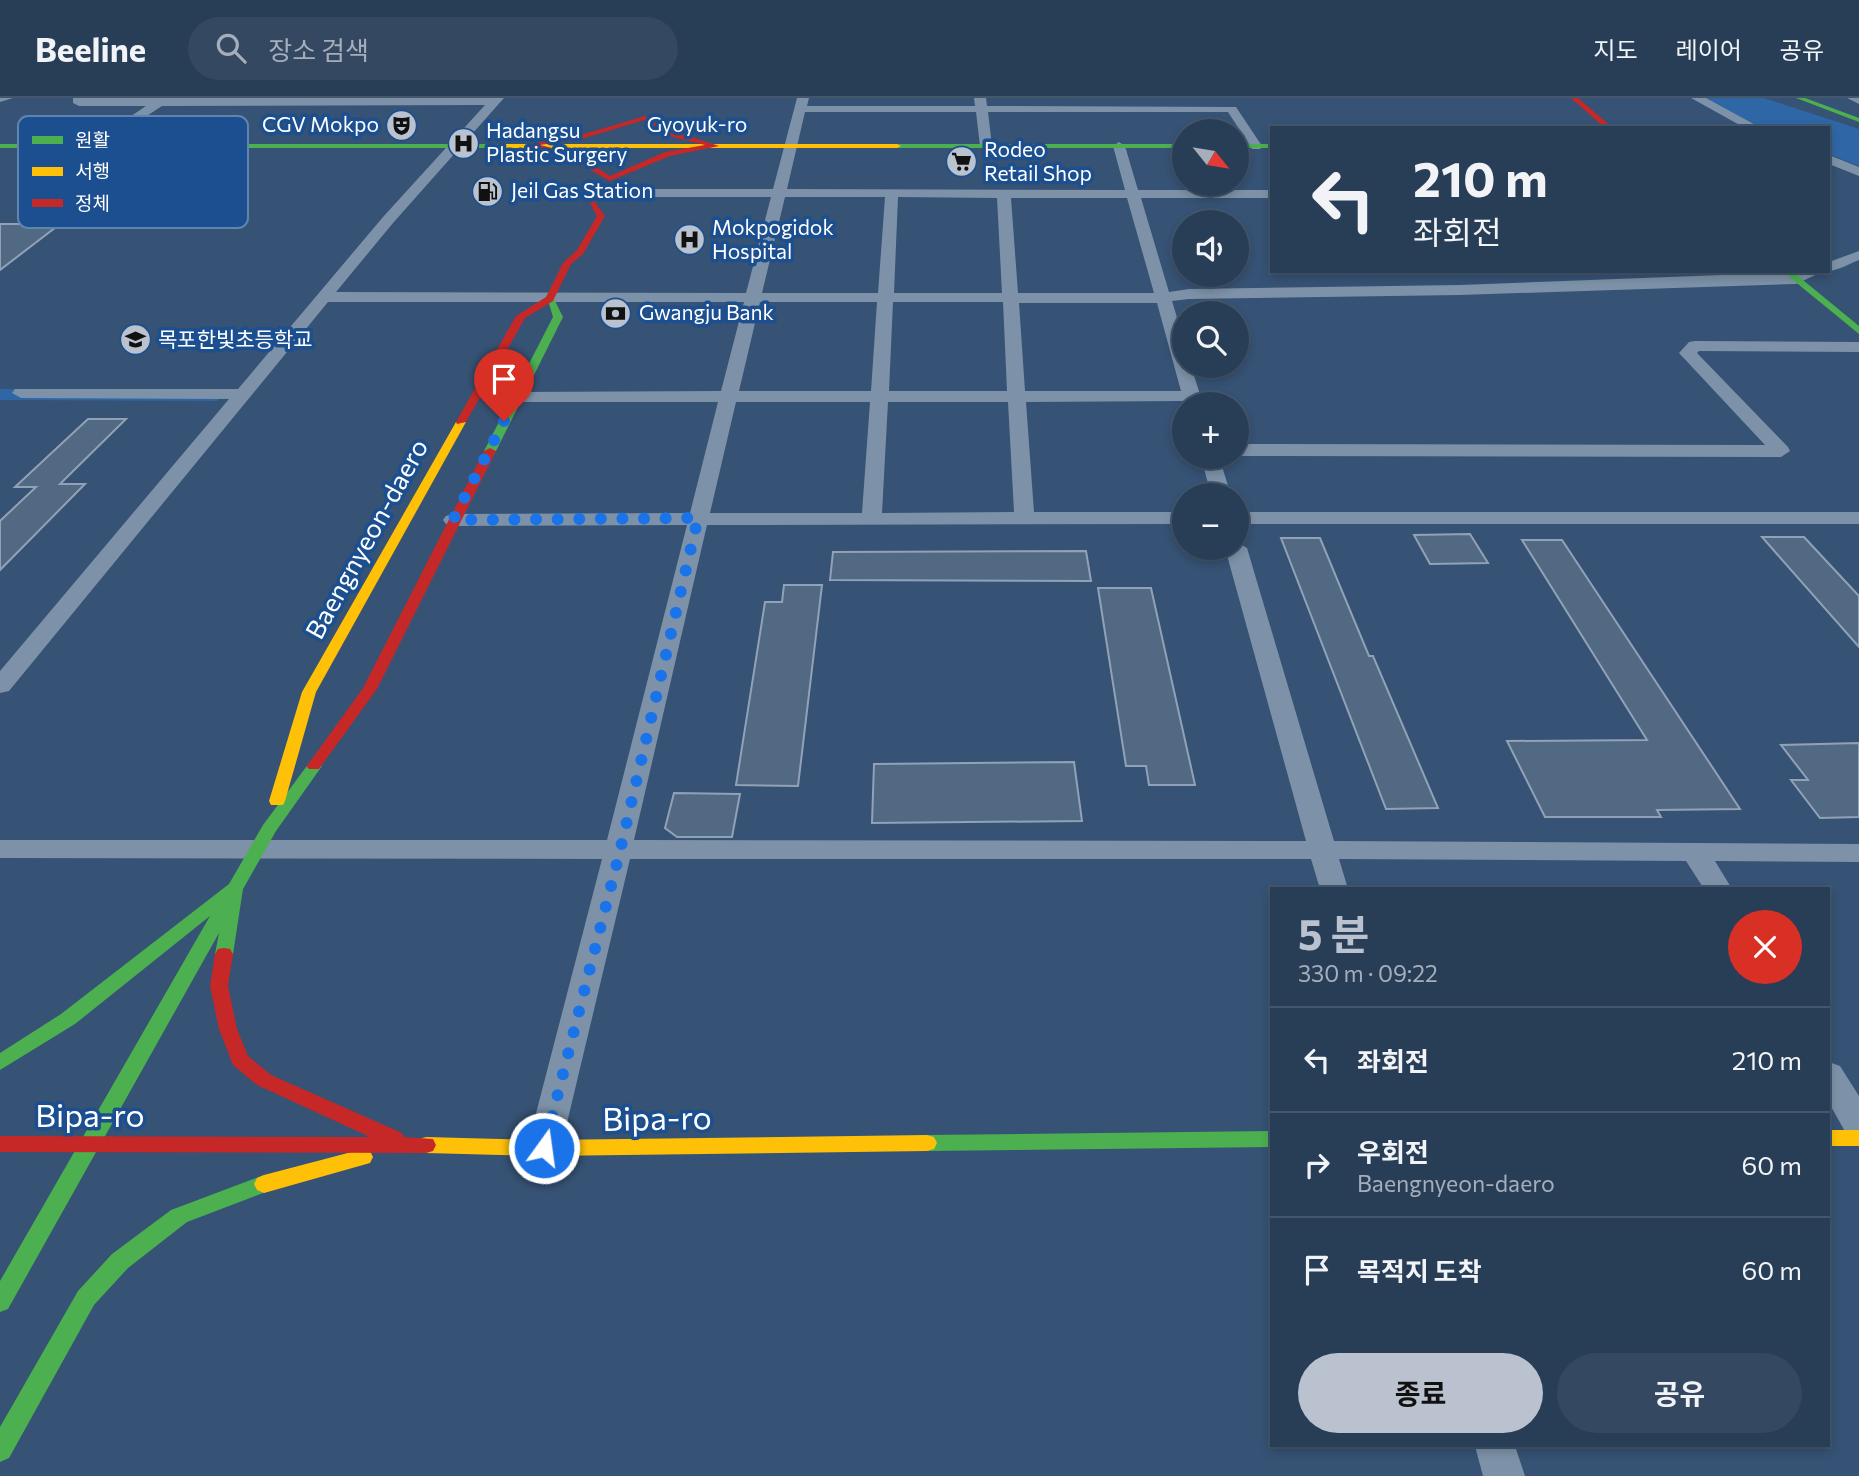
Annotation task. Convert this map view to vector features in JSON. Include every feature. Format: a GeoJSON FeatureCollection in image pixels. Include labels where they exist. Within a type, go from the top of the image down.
{"type":"FeatureCollection","features":[{"type":"Feature","properties":{"kind":"street"},"geometry":{"type":"LineString","coordinates":[[0,99],[7,98]]}},
{"type":"Feature","properties":{"kind":"street"},"geometry":{"type":"LineString","coordinates":[[79,98],[79,103],[496,100]]}},
{"type":"Feature","properties":{"kind":"street"},"geometry":{"type":"LineString","coordinates":[[1574,98],[1608,126]]}},
{"type":"Feature","properties":{"kind":"street"},"geometry":{"type":"LineString","coordinates":[[1697,98],[1751,126]]}},
{"type":"Feature","properties":{"kind":"street"},"geometry":{"type":"LineString","coordinates":[[1799,98],[1856,115]]}},
{"type":"Feature","properties":{"kind":"street"},"geometry":{"type":"LineString","coordinates":[[1823,98],[1856,115]]}},
{"type":"Feature","properties":{"kind":"street"},"geometry":{"type":"LineString","coordinates":[[1853,98],[1859,101]]}},
{"type":"Feature","properties":{"kind":"street"},"geometry":{"type":"LineString","coordinates":[[0,686],[388,220],[496,100]]}},
{"type":"Feature","properties":{"kind":"street"},"geometry":{"type":"LineString","coordinates":[[140,116],[159,103]]}},
{"type":"Feature","properties":{"kind":"street"},"geometry":{"type":"LineString","coordinates":[[544,1148],[620,851],[789,146],[802,104],[981,104],[1232,110],[1264,146]]}},
{"type":"Feature","properties":{"kind":"street"},"geometry":{"type":"LineString","coordinates":[[981,104],[986,146]]}},
{"type":"Feature","properties":{"kind":"street"},"geometry":{"type":"LineString","coordinates":[[529,145],[585,136],[648,113]]}},
{"type":"Feature","properties":{"kind":"street"},"geometry":{"type":"LineString","coordinates":[[578,213],[598,198],[648,113]]}},
{"type":"Feature","properties":{"kind":"street"},"geometry":{"type":"LineString","coordinates":[[648,113],[676,135],[715,146]]}},
{"type":"Feature","properties":{"kind":"street"},"geometry":{"type":"LineString","coordinates":[[529,145],[570,155],[610,179]]}},
{"type":"Feature","properties":{"kind":"street","name":"Gyoyuk-ro"},"geometry":{"type":"LineString","coordinates":[[0,146],[18,146]]}},
{"type":"Feature","properties":{"kind":"street","name":"Gyoyuk-ro"},"geometry":{"type":"LineString","coordinates":[[248,146],[1172,146]]}},
{"type":"Feature","properties":{"kind":"street"},"geometry":{"type":"LineString","coordinates":[[610,179],[668,153],[715,146]]}},
{"type":"Feature","properties":{"kind":"street"},"geometry":{"type":"LineString","coordinates":[[1119,146],[1191,392]]}},
{"type":"Feature","properties":{"kind":"street"},"geometry":{"type":"LineString","coordinates":[[1830,159],[1856,172]]}},
{"type":"Feature","properties":{"kind":"street"},"geometry":{"type":"LineString","coordinates":[[598,198],[778,193],[1270,194]]}},
{"type":"Feature","properties":{"kind":"street"},"geometry":{"type":"LineString","coordinates":[[872,518],[892,194]]}},
{"type":"Feature","properties":{"kind":"street"},"geometry":{"type":"LineString","coordinates":[[1004,194],[1024,518]]}},
{"type":"Feature","properties":{"kind":"street","name":"Baengnyeon-daero"},"geometry":{"type":"LineString","coordinates":[[262,840],[309,692],[521,316],[550,299],[567,263],[580,252],[601,216],[598,198]]}},
{"type":"Feature","properties":{"kind":"street"},"geometry":{"type":"LineString","coordinates":[[554,248],[567,263]]}},
{"type":"Feature","properties":{"kind":"street"},"geometry":{"type":"LineString","coordinates":[[1830,267],[1859,256]]}},
{"type":"Feature","properties":{"kind":"street"},"geometry":{"type":"LineString","coordinates":[[1527,273],[1539,288]]}},
{"type":"Feature","properties":{"kind":"street"},"geometry":{"type":"LineString","coordinates":[[1649,273],[1661,284]]}},
{"type":"Feature","properties":{"kind":"street"},"geometry":{"type":"LineString","coordinates":[[325,297],[1163,298],[1189,294],[1661,284],[1791,275],[1859,331]]}},
{"type":"Feature","properties":{"kind":"street","name":"Baengnyeon-daero"},"geometry":{"type":"LineString","coordinates":[[0,1302],[262,840],[370,689],[453,520],[558,317],[550,299]]}},
{"type":"Feature","properties":{"kind":"street"},"geometry":{"type":"LineString","coordinates":[[1249,450],[1781,451],[1687,353],[1695,346],[1859,347]]}},
{"type":"Feature","properties":{"kind":"street"},"geometry":{"type":"LineString","coordinates":[[38,378],[21,393],[242,394]]}},
{"type":"Feature","properties":{"kind":"street"},"geometry":{"type":"LineString","coordinates":[[517,397],[1017,396],[1172,400]]}},
{"type":"Feature","properties":{"kind":"street"},"geometry":{"type":"LineString","coordinates":[[453,520],[1172,518]]}},
{"type":"Feature","properties":{"kind":"street"},"geometry":{"type":"LineString","coordinates":[[1249,518],[1859,518]]}},
{"type":"Feature","properties":{"kind":"street"},"geometry":{"type":"LineString","coordinates":[[1239,560],[1333,887]]}},
{"type":"Feature","properties":{"kind":"street"},"geometry":{"type":"LineString","coordinates":[[0,849],[262,840],[620,851],[1323,850],[1859,853]]}},
{"type":"Feature","properties":{"kind":"street"},"geometry":{"type":"LineString","coordinates":[[1695,852],[1717,887]]}},
{"type":"Feature","properties":{"kind":"street"},"geometry":{"type":"LineString","coordinates":[[0,1063],[68,1019],[235,888]]}},
{"type":"Feature","properties":{"kind":"street"},"geometry":{"type":"LineString","coordinates":[[235,888],[219,986],[228,1029],[240,1060],[264,1080],[408,1145]]}},
{"type":"Feature","properties":{"kind":"street"},"geometry":{"type":"LineString","coordinates":[[1830,1077],[1859,1125]]}},
{"type":"Feature","properties":{"kind":"street"},"geometry":{"type":"LineString","coordinates":[[1830,1138],[1859,1138]]}},
{"type":"Feature","properties":{"kind":"street","name":"Bipa-ro"},"geometry":{"type":"LineString","coordinates":[[0,1144],[544,1148],[1270,1139]]}},
{"type":"Feature","properties":{"kind":"street"},"geometry":{"type":"LineString","coordinates":[[0,1450],[86,1298],[120,1261],[179,1216],[248,1188],[408,1145]]}},
{"type":"Feature","properties":{"kind":"street"},"geometry":{"type":"LineString","coordinates":[[1495,1447],[1504,1476]]}},
{"type":"Feature","properties":{"kind":"shaded area"},"geometry":{"type":"Polygon","coordinates":[[[1706,98],[1764,98],[1859,129],[1859,166],[1830,154],[1830,126],[1758,126],[1706,98]]]}},
{"type":"Feature","properties":{"kind":"shaded area"},"geometry":{"type":"Polygon","coordinates":[[[0,389],[228,389],[217,401],[0,400],[0,389]]]}},
{"type":"Feature","properties":{"kind":"building"},"geometry":{"type":"Polygon","coordinates":[[[0,224],[18,224],[18,228],[55,228],[0,270],[0,224]]]}},
{"type":"Feature","properties":{"kind":"building"},"geometry":{"type":"Polygon","coordinates":[[[88,419],[126,419],[60,484],[85,484],[0,570],[0,521],[36,487],[15,487],[88,419]]]}},
{"type":"Feature","properties":{"kind":"building"},"geometry":{"type":"Polygon","coordinates":[[[1470,534],[1488,563],[1430,564],[1414,535],[1470,534]]]}},
{"type":"Feature","properties":{"kind":"building"},"geometry":{"type":"Polygon","coordinates":[[[1762,537],[1804,537],[1859,596],[1859,647],[1762,537]]]}},
{"type":"Feature","properties":{"kind":"building"},"geometry":{"type":"Polygon","coordinates":[[[1281,538],[1320,538],[1369,656],[1373,656],[1438,808],[1386,809],[1281,538]]]}},
{"type":"Feature","properties":{"kind":"building"},"geometry":{"type":"Polygon","coordinates":[[[1522,540],[1562,540],[1740,809],[1657,810],[1661,817],[1545,817],[1507,741],[1647,740],[1522,540]]]}},
{"type":"Feature","properties":{"kind":"building"},"geometry":{"type":"Polygon","coordinates":[[[1086,551],[1091,581],[830,580],[833,552],[1086,551]]]}},
{"type":"Feature","properties":{"kind":"building"},"geometry":{"type":"Polygon","coordinates":[[[784,585],[822,585],[798,786],[736,785],[765,602],[782,602],[784,585]]]}},
{"type":"Feature","properties":{"kind":"building"},"geometry":{"type":"Polygon","coordinates":[[[1098,588],[1151,588],[1195,785],[1149,785],[1146,766],[1126,766],[1098,588]]]}},
{"type":"Feature","properties":{"kind":"building"},"geometry":{"type":"Polygon","coordinates":[[[1859,743],[1859,817],[1820,818],[1791,780],[1808,780],[1781,745],[1859,743]]]}},
{"type":"Feature","properties":{"kind":"building"},"geometry":{"type":"Polygon","coordinates":[[[1074,762],[1082,821],[872,823],[874,764],[1074,762]]]}},
{"type":"Feature","properties":{"kind":"building"},"geometry":{"type":"Polygon","coordinates":[[[674,793],[740,794],[732,837],[677,837],[665,828],[674,793]]]}},
{"type":"Feature","properties":{"kind":"traffic: fast"},"geometry":{"type":"LineString","coordinates":[[1799,98],[1859,120]]}},
{"type":"Feature","properties":{"kind":"traffic: fast"},"geometry":{"type":"LineString","coordinates":[[0,146],[18,146]]}},
{"type":"Feature","properties":{"kind":"traffic: fast"},"geometry":{"type":"LineString","coordinates":[[248,146],[490,146]]}},
{"type":"Feature","properties":{"kind":"traffic: fast"},"geometry":{"type":"LineString","coordinates":[[897,146],[1172,146]]}},
{"type":"Feature","properties":{"kind":"traffic: fast"},"geometry":{"type":"LineString","coordinates":[[1250,146],[1270,146]]}},
{"type":"Feature","properties":{"kind":"traffic: fast"},"geometry":{"type":"LineString","coordinates":[[1788,273],[1859,331]]}},
{"type":"Feature","properties":{"kind":"traffic: fast"},"geometry":{"type":"LineString","coordinates":[[490,451],[558,317],[550,299]]}},
{"type":"Feature","properties":{"kind":"traffic: fast"},"geometry":{"type":"LineString","coordinates":[[0,1302],[269,829],[314,766]]}},
{"type":"Feature","properties":{"kind":"traffic: fast"},"geometry":{"type":"LineString","coordinates":[[0,1063],[68,1019],[235,888],[224,954]]}},
{"type":"Feature","properties":{"kind":"traffic: fast"},"geometry":{"type":"LineString","coordinates":[[927,1143],[1270,1139]]}},
{"type":"Feature","properties":{"kind":"traffic: fast"},"geometry":{"type":"LineString","coordinates":[[0,1450],[86,1298],[120,1261],[179,1216],[264,1184]]}},
{"type":"Feature","properties":{"kind":"traffic: slow"},"geometry":{"type":"LineString","coordinates":[[490,146],[897,146]]}},
{"type":"Feature","properties":{"kind":"traffic: slow"},"geometry":{"type":"LineString","coordinates":[[277,801],[309,692],[461,422]]}},
{"type":"Feature","properties":{"kind":"traffic: slow"},"geometry":{"type":"LineString","coordinates":[[1830,1138],[1859,1138]]}},
{"type":"Feature","properties":{"kind":"traffic: slow"},"geometry":{"type":"LineString","coordinates":[[426,1145],[544,1148],[927,1143]]}},
{"type":"Feature","properties":{"kind":"traffic: slow"},"geometry":{"type":"LineString","coordinates":[[264,1184],[363,1157]]}},
{"type":"Feature","properties":{"kind":"traffic: jam"},"geometry":{"type":"LineString","coordinates":[[1574,98],[1608,126]]}},
{"type":"Feature","properties":{"kind":"traffic: jam"},"geometry":{"type":"LineString","coordinates":[[645,118],[676,135],[715,146],[668,154],[610,179],[570,155],[529,145],[585,136],[645,118]]}},
{"type":"Feature","properties":{"kind":"traffic: jam"},"geometry":{"type":"LineString","coordinates":[[461,422],[521,316],[550,299],[567,263],[580,252],[601,216],[594,203]]}},
{"type":"Feature","properties":{"kind":"traffic: jam"},"geometry":{"type":"LineString","coordinates":[[314,766],[370,689],[490,451]]}},
{"type":"Feature","properties":{"kind":"traffic: jam"},"geometry":{"type":"LineString","coordinates":[[224,954],[219,986],[228,1029],[240,1060],[264,1080],[395,1139]]}},
{"type":"Feature","properties":{"kind":"traffic: jam"},"geometry":{"type":"LineString","coordinates":[[0,1144],[426,1145]]}},
{"type":"Feature","properties":{"kind":"place","name":"CGV Mokpo"},"geometry":{"type":"Point","coordinates":[402,125]}},
{"type":"Feature","properties":{"kind":"place","name":"Hadangsu Plastic Surgery"},"geometry":{"type":"Point","coordinates":[463,143]}},
{"type":"Feature","properties":{"kind":"place","name":"Rodeo Retail Shop"},"geometry":{"type":"Point","coordinates":[961,162]}},
{"type":"Feature","properties":{"kind":"place","name":"Jeil Gas Station"},"geometry":{"type":"Point","coordinates":[488,191]}},
{"type":"Feature","properties":{"kind":"place","name":"Mokpogidok Hospital"},"geometry":{"type":"Point","coordinates":[689,240]}},
{"type":"Feature","properties":{"kind":"place","name":"Gwangju Bank"},"geometry":{"type":"Point","coordinates":[616,313]}},
{"type":"Feature","properties":{"kind":"place","name":"목포한빛초등학교"},"geometry":{"type":"Point","coordinates":[135,340]}},
{"type":"Feature","properties":{"kind":"route"},"geometry":{"type":"LineString","coordinates":[[504,421],[453,520],[698,518],[620,851],[544,1148]]}}]}
